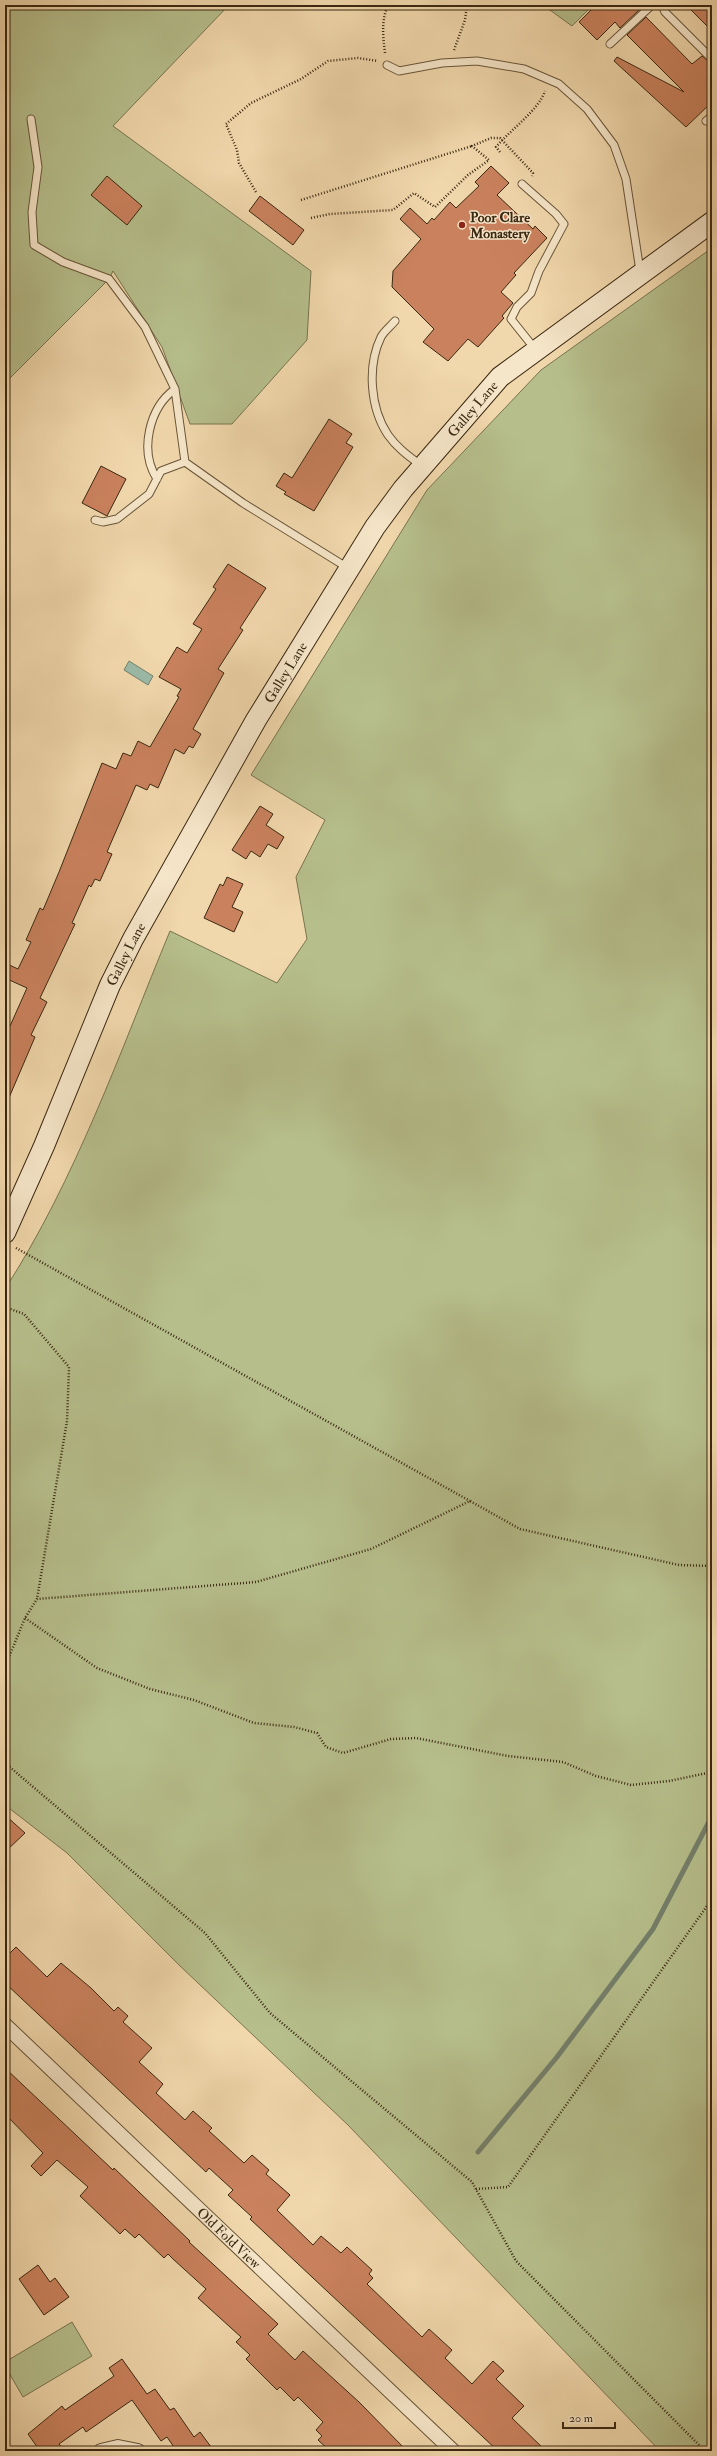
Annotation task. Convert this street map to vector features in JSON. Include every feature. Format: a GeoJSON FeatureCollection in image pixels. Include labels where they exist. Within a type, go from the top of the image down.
{"type":"FeatureCollection","features":[{"type":"Feature","properties":{"kind":"street","name":"Galley Lane"},"geometry":{"type":"LineString","coordinates":[[7,1239],[110,985],[133,940],[256,720],[375,527],[423,467],[500,378],[712,222]]}},
{"type":"Feature","properties":{"kind":"street","name":"Old Fold View"},"geometry":{"type":"LineString","coordinates":[[5,2025],[453,2451]]}},
{"type":"Feature","properties":{"kind":"street"},"geometry":{"type":"LineString","coordinates":[[100,2451],[118,2447],[138,2451]]}},
{"type":"Feature","properties":{"kind":"lane"},"geometry":{"type":"LineString","coordinates":[[610,44],[652,5]]}},
{"type":"Feature","properties":{"kind":"lane"},"geometry":{"type":"LineString","coordinates":[[662,5],[665,12],[712,59]]}},
{"type":"Feature","properties":{"kind":"lane"},"geometry":{"type":"LineString","coordinates":[[387,65],[399,71],[452,62],[477,61],[524,68],[559,84],[586,109],[614,145],[626,179],[641,275]]}},
{"type":"Feature","properties":{"kind":"lane"},"geometry":{"type":"LineString","coordinates":[[31,119],[38,167],[32,212],[34,245],[63,262],[109,279],[145,327],[175,389],[185,462],[243,503],[349,568]]}},
{"type":"Feature","properties":{"kind":"lane"},"geometry":{"type":"LineString","coordinates":[[522,184],[556,214],[564,224],[539,271],[531,293],[517,307],[511,319],[536,351]]}},
{"type":"Feature","properties":{"kind":"lane"},"geometry":{"type":"LineString","coordinates":[[396,321],[382,336],[374,356],[375,402],[380,421],[388,436],[404,453],[423,467]]}},
{"type":"Feature","properties":{"kind":"lane"},"geometry":{"type":"LineString","coordinates":[[157,479],[149,467],[149,428],[164,397],[175,389]]}},
{"type":"Feature","properties":{"kind":"lane"},"geometry":{"type":"LineString","coordinates":[[95,520],[103,522],[117,519],[148,494],[161,471],[185,462]]}},
{"type":"Feature","properties":{"kind":"path"},"geometry":{"type":"LineString","coordinates":[[256,192],[239,163],[237,150],[226,124],[251,103],[301,79],[328,61],[372,59],[387,65],[383,32],[384,16],[388,5]]}},
{"type":"Feature","properties":{"kind":"path"},"geometry":{"type":"LineString","coordinates":[[452,62],[465,20],[467,5]]}},
{"type":"Feature","properties":{"kind":"path"},"geometry":{"type":"LineString","coordinates":[[500,152],[496,147],[538,106],[545,92],[548,79]]}},
{"type":"Feature","properties":{"kind":"path"},"geometry":{"type":"LineString","coordinates":[[302,200],[472,146],[491,138],[502,140],[533,173],[531,179],[522,184]]}},
{"type":"Feature","properties":{"kind":"path"},"geometry":{"type":"LineString","coordinates":[[311,218],[330,214],[394,210],[414,193],[435,207],[489,160],[472,146]]}},
{"type":"Feature","properties":{"kind":"path"},"geometry":{"type":"LineString","coordinates":[[7,1239],[520,1529],[679,1565],[712,1566]]}},
{"type":"Feature","properties":{"kind":"path"},"geometry":{"type":"LineString","coordinates":[[5,1307],[24,1314],[69,1367],[67,1421],[37,1598],[24,1618],[5,1667]]}},
{"type":"Feature","properties":{"kind":"path"},"geometry":{"type":"LineString","coordinates":[[37,1598],[256,1582],[371,1549],[470,1501]]}},
{"type":"Feature","properties":{"kind":"path"},"geometry":{"type":"LineString","coordinates":[[24,1618],[96,1668],[150,1689],[194,1700],[254,1723],[294,1727],[317,1733],[326,1747],[343,1753],[391,1739],[416,1738],[508,1756],[563,1762],[596,1776],[631,1785],[669,1781],[712,1772]]}},
{"type":"Feature","properties":{"kind":"path"},"geometry":{"type":"LineString","coordinates":[[5,1763],[205,1933],[270,2013],[472,2182],[516,2261],[705,2451]]}},
{"type":"Feature","properties":{"kind":"path"},"geometry":{"type":"LineString","coordinates":[[476,2189],[508,2187],[712,1899]]}},
{"type":"Feature","properties":{"kind":"green space"},"geometry":{"type":"Polygon","coordinates":[[[5,5],[229,5],[113,126],[311,271],[307,340],[232,424],[190,424],[162,347],[113,271],[109,279],[5,383],[5,5]]]}},
{"type":"Feature","properties":{"kind":"green space"},"geometry":{"type":"Polygon","coordinates":[[[543,5],[593,5],[572,26],[543,5]]]}},
{"type":"Feature","properties":{"kind":"green space"},"geometry":{"type":"Polygon","coordinates":[[[712,248],[712,2451],[660,2451],[348,2125],[179,1965],[67,1853],[5,1805],[5,1289],[54,1204],[75,1159],[115,1068],[170,931],[277,983],[307,939],[296,877],[325,820],[251,775],[427,490],[541,370],[712,248]]]}},
{"type":"Feature","properties":{"kind":"green space"},"geometry":{"type":"Polygon","coordinates":[[[72,2322],[92,2356],[23,2397],[5,2366],[5,2362],[72,2322]]]}},
{"type":"Feature","properties":{"kind":"shaded area"},"geometry":{"type":"Polygon","coordinates":[[[129,661],[153,676],[148,685],[124,670],[129,661]]]}},
{"type":"Feature","properties":{"kind":"building"},"geometry":{"type":"Polygon","coordinates":[[[596,5],[634,5],[639,10],[620,28],[615,22],[597,40],[579,22],[596,5]]]}},
{"type":"Feature","properties":{"kind":"building"},"geometry":{"type":"Polygon","coordinates":[[[686,5],[712,5],[712,31],[686,5]]]}},
{"type":"Feature","properties":{"kind":"building"},"geometry":{"type":"Polygon","coordinates":[[[646,17],[692,64],[702,56],[712,64],[712,102],[686,127],[614,61],[617,57],[684,92],[627,35],[646,17]]]}},
{"type":"Feature","properties":{"kind":"building","name":"Poor Clare Monastery"},"geometry":{"type":"Polygon","coordinates":[[[491,166],[509,183],[497,195],[533,229],[535,226],[547,238],[514,273],[516,275],[501,292],[513,303],[502,316],[504,318],[478,347],[468,339],[448,361],[423,342],[434,329],[392,287],[393,271],[421,239],[400,219],[410,208],[427,224],[432,218],[434,220],[450,202],[456,208],[479,186],[475,182],[491,166]]]}},
{"type":"Feature","properties":{"kind":"building"},"geometry":{"type":"Polygon","coordinates":[[[107,176],[142,206],[127,225],[91,195],[107,176]]]}},
{"type":"Feature","properties":{"kind":"building"},"geometry":{"type":"Polygon","coordinates":[[[260,196],[304,230],[293,245],[249,211],[260,196]]]}},
{"type":"Feature","properties":{"kind":"building"},"geometry":{"type":"Polygon","coordinates":[[[329,419],[352,434],[346,443],[353,447],[314,511],[284,494],[286,492],[276,486],[284,473],[292,478],[329,419]]]}},
{"type":"Feature","properties":{"kind":"building"},"geometry":{"type":"Polygon","coordinates":[[[101,466],[126,479],[107,516],[82,503],[101,466]]]}},
{"type":"Feature","properties":{"kind":"building"},"geometry":{"type":"Polygon","coordinates":[[[228,564],[266,588],[240,628],[243,630],[218,669],[224,673],[193,729],[201,734],[193,748],[189,746],[184,754],[175,749],[158,788],[150,784],[147,790],[136,785],[107,852],[112,854],[100,881],[95,879],[91,887],[89,885],[72,923],[75,924],[40,998],[47,1002],[31,1035],[35,1037],[5,1107],[5,1024],[10,1026],[27,988],[5,978],[5,963],[18,969],[31,942],[26,940],[40,908],[43,910],[102,763],[116,769],[123,753],[131,756],[138,741],[150,747],[179,697],[177,696],[181,689],[159,677],[177,647],[187,653],[202,629],[193,624],[216,589],[213,587],[228,564]]]}},
{"type":"Feature","properties":{"kind":"building"},"geometry":{"type":"Polygon","coordinates":[[[260,806],[273,814],[266,825],[284,837],[277,849],[268,844],[260,857],[251,851],[246,859],[232,850],[260,806]]]}},
{"type":"Feature","properties":{"kind":"building"},"geometry":{"type":"Polygon","coordinates":[[[227,877],[243,884],[232,907],[243,912],[234,932],[204,918],[220,884],[223,886],[227,877]]]}},
{"type":"Feature","properties":{"kind":"building"},"geometry":{"type":"Polygon","coordinates":[[[5,1815],[25,1833],[5,1852],[5,1815]]]}},
{"type":"Feature","properties":{"kind":"building"},"geometry":{"type":"Polygon","coordinates":[[[16,1947],[47,1977],[61,1963],[91,1988],[114,2011],[118,2007],[128,2016],[123,2022],[152,2048],[139,2062],[163,2084],[156,2093],[185,2120],[193,2111],[212,2128],[209,2131],[244,2163],[252,2155],[269,2170],[266,2174],[290,2195],[277,2210],[313,2245],[321,2236],[341,2253],[347,2247],[372,2270],[369,2274],[373,2278],[367,2284],[422,2337],[429,2329],[452,2350],[445,2358],[472,2384],[493,2361],[504,2371],[496,2379],[524,2406],[512,2418],[546,2451],[498,2451],[250,2219],[252,2217],[228,2195],[233,2190],[209,2168],[206,2172],[5,1983],[5,1958],[16,1947]]]}},
{"type":"Feature","properties":{"kind":"building"},"geometry":{"type":"Polygon","coordinates":[[[5,2068],[113,2170],[114,2168],[190,2241],[189,2242],[278,2324],[268,2334],[295,2360],[303,2351],[359,2402],[407,2451],[330,2451],[318,2440],[322,2436],[316,2430],[323,2422],[298,2397],[294,2401],[280,2387],[277,2390],[246,2359],[250,2355],[236,2342],[241,2337],[198,2298],[206,2289],[168,2254],[164,2258],[139,2234],[135,2238],[125,2229],[120,2234],[80,2196],[88,2187],[57,2160],[41,2176],[31,2166],[43,2153],[5,2114],[5,2068]]]}},
{"type":"Feature","properties":{"kind":"building"},"geometry":{"type":"Polygon","coordinates":[[[38,2265],[50,2282],[55,2278],[69,2297],[44,2315],[19,2279],[38,2265]]]}},
{"type":"Feature","properties":{"kind":"building"},"geometry":{"type":"Polygon","coordinates":[[[122,2359],[147,2394],[155,2389],[170,2410],[174,2408],[194,2437],[200,2432],[214,2451],[174,2451],[176,2450],[167,2437],[161,2441],[132,2400],[86,2432],[83,2427],[59,2444],[65,2451],[40,2451],[28,2434],[62,2406],[65,2410],[114,2376],[109,2368],[122,2359]]]}},
{"type":"Feature","properties":{"kind":"waterway"},"geometry":{"type":"LineString","coordinates":[[478,2152],[557,2057],[653,1929],[712,1816]]}},
{"type":"Feature","properties":{"kind":"place","name":"Poor Clare Monastery"},"geometry":{"type":"Point","coordinates":[462,225]}}]}
